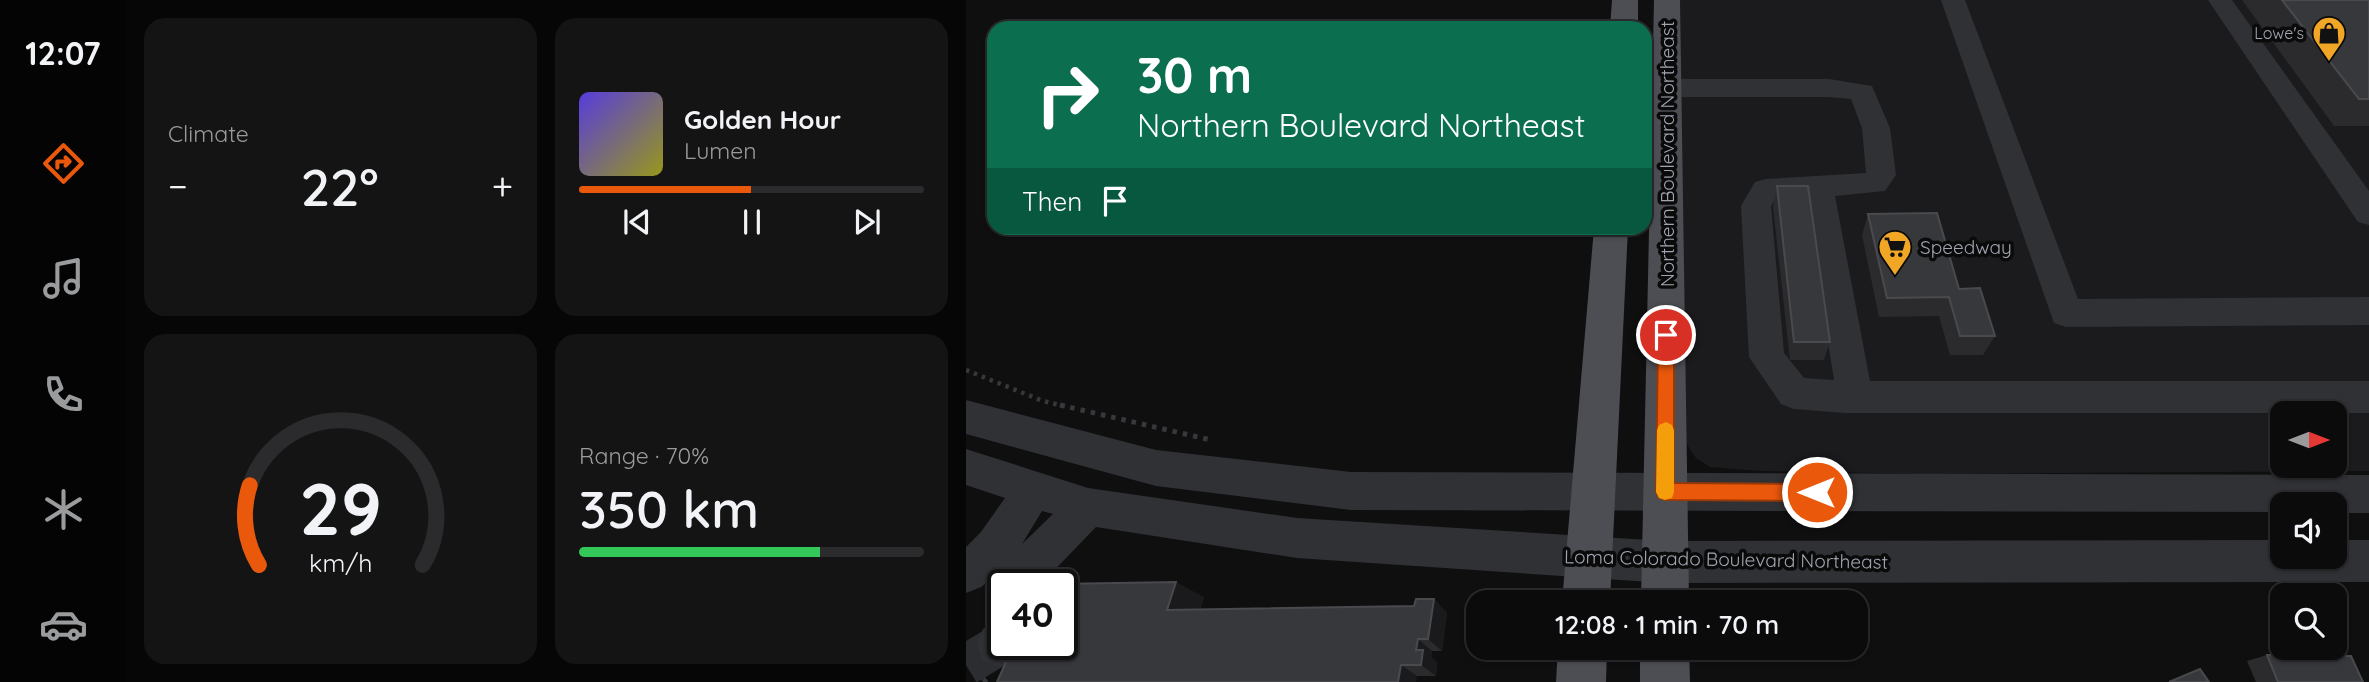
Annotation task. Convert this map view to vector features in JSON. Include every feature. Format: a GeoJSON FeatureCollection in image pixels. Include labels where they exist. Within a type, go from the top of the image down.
{"type":"FeatureCollection","features":[{"type":"Feature","properties":{"kind":"main road"},"geometry":{"type":"LineString","coordinates":[[1624,21],[1625,0]]}},
{"type":"Feature","properties":{"kind":"main road","name":"Northern Boulevard Northeast"},"geometry":{"type":"LineString","coordinates":[[1665,590],[1667,0]]}},
{"type":"Feature","properties":{"kind":"main road"},"geometry":{"type":"LineString","coordinates":[[1587,590],[1611,235]]}},
{"type":"Feature","properties":{"kind":"main road"},"geometry":{"type":"LineString","coordinates":[[1581,682],[1582,660]]}},
{"type":"Feature","properties":{"kind":"main road"},"geometry":{"type":"LineString","coordinates":[[1665,660],[1665,682]]}},
{"type":"Feature","properties":{"kind":"street"},"geometry":{"type":"LineString","coordinates":[[1953,0],[2066,313],[2369,311]]}},
{"type":"Feature","properties":{"kind":"street"},"geometry":{"type":"LineString","coordinates":[[2220,0],[2369,214]]}},
{"type":"Feature","properties":{"kind":"street"},"geometry":{"type":"LineString","coordinates":[[1667,88],[1829,88],[1862,92],[1876,128],[1881,175],[1874,183],[1766,190],[1755,206],[1767,357],[1794,393],[1856,397],[2369,397]]}},
{"type":"Feature","properties":{"kind":"street"},"geometry":{"type":"LineString","coordinates":[[1818,187],[1856,397]]}},
{"type":"Feature","properties":{"kind":"street"},"geometry":{"type":"LineString","coordinates":[[966,417],[1170,470],[1351,491],[2369,494]]}},
{"type":"Feature","properties":{"kind":"street","name":"Loma Colorado Boulevard Northeast"},"geometry":{"type":"LineString","coordinates":[[966,467],[1032,491],[1088,507],[1297,538],[1588,559],[1665,562],[2369,561]]}},
{"type":"Feature","properties":{"kind":"street"},"geometry":{"type":"LineString","coordinates":[[971,569],[1006,533],[1032,491]]}},
{"type":"Feature","properties":{"kind":"street"},"geometry":{"type":"LineString","coordinates":[[1032,569],[1088,507]]}},
{"type":"Feature","properties":{"kind":"street"},"geometry":{"type":"LineString","coordinates":[[971,569],[1002,565],[1007,569]]}},
{"type":"Feature","properties":{"kind":"path"},"geometry":{"type":"LineString","coordinates":[[966,370],[1043,401],[1216,442]]}},
{"type":"Feature","properties":{"kind":"shaded area"},"geometry":{"type":"Polygon","coordinates":[[[1676,0],[2369,0],[2369,471],[2347,471],[2347,401],[2270,401],[2270,472],[1933,474],[1759,471],[1710,467],[1696,458],[1688,446],[1681,426],[1676,0]]]}},
{"type":"Feature","properties":{"kind":"building"},"geometry":{"type":"Polygon","coordinates":[[[2282,0],[2369,0],[2369,99],[2359,99],[2282,0]]]}},
{"type":"Feature","properties":{"kind":"building"},"geometry":{"type":"Polygon","coordinates":[[[1777,186],[1808,186],[1830,342],[1794,342],[1777,186]]]}},
{"type":"Feature","properties":{"kind":"building"},"geometry":{"type":"Polygon","coordinates":[[[1937,213],[1959,289],[1980,288],[1995,336],[1960,336],[1949,297],[1887,298],[1868,214],[1937,213]]]}},
{"type":"Feature","properties":{"kind":"building"},"geometry":{"type":"Polygon","coordinates":[[[1176,582],[1167,610],[1414,606],[1416,599],[1434,599],[1428,639],[1418,639],[1416,650],[1423,650],[1421,665],[1401,665],[1398,682],[997,682],[1007,660],[1078,660],[1078,584],[1176,582]]]}},
{"type":"Feature","properties":{"kind":"building"},"geometry":{"type":"Polygon","coordinates":[[[2267,655],[2270,655],[2270,660],[2347,660],[2347,656],[2351,656],[2363,682],[2278,682],[2267,655]]]}},
{"type":"Feature","properties":{"kind":"building"},"geometry":{"type":"Polygon","coordinates":[[[2200,669],[2209,682],[2169,682],[2200,669]]]}},
{"type":"Feature","properties":{"kind":"tunnel"},"geometry":{"type":"LineString","coordinates":[[966,665],[987,652]]}},
{"type":"Feature","properties":{"kind":"slow traffic"},"geometry":{"type":"LineString","coordinates":[[1665,492],[1666,430]]}},
{"type":"Feature","properties":{"kind":"place","name":"Lowe's"},"geometry":{"type":"Point","coordinates":[2329,63]}},
{"type":"Feature","properties":{"kind":"place","name":"Speedway"},"geometry":{"type":"Point","coordinates":[1895,277]}},
{"type":"Feature","properties":{"kind":"route"},"geometry":{"type":"LineString","coordinates":[[1666,335],[1665,492],[1817,492]]}}]}
